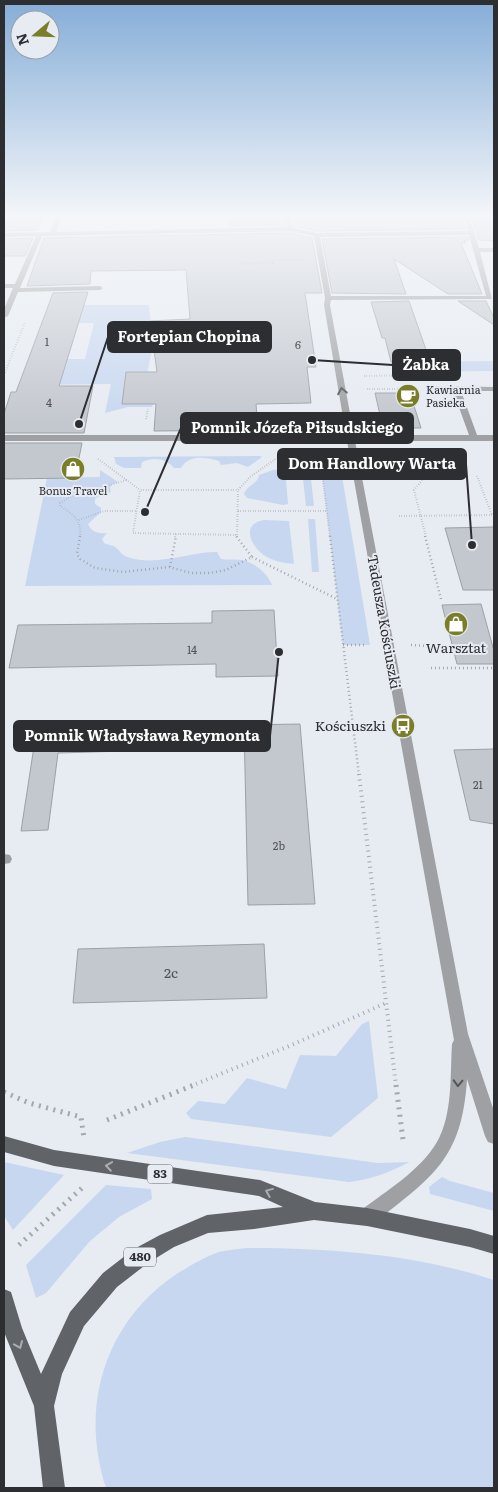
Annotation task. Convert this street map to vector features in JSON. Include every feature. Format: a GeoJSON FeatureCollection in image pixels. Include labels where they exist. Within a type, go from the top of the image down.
{"type":"FeatureCollection","features":[{"type":"Feature","properties":{"kind":"main road","name":"83"},"geometry":{"type":"LineString","coordinates":[[4,1144],[54,1158],[89,1172],[260,1188],[314,1210],[470,1238],[494,1245]]}},
{"type":"Feature","properties":{"kind":"main road","name":"480"},"geometry":{"type":"LineString","coordinates":[[54,1488],[44,1406],[52,1372],[77,1320],[110,1280],[141,1256],[167,1241],[207,1224],[254,1220],[314,1210]]}},
{"type":"Feature","properties":{"kind":"main road"},"geometry":{"type":"LineString","coordinates":[[4,1299],[12,1328],[44,1406]]}},
{"type":"Feature","properties":{"kind":"street"},"geometry":{"type":"LineString","coordinates":[[4,316],[17,285]]}},
{"type":"Feature","properties":{"kind":"street","name":"Tadeusza Kościuszki"},"geometry":{"type":"LineString","coordinates":[[326,285],[328,298],[327,308],[350,439],[460,1034],[494,1136]]}},
{"type":"Feature","properties":{"kind":"street"},"geometry":{"type":"LineString","coordinates":[[328,298],[492,298],[488,285]]}},
{"type":"Feature","properties":{"kind":"street"},"geometry":{"type":"LineString","coordinates":[[4,286],[38,289],[100,288]]}},
{"type":"Feature","properties":{"kind":"street"},"geometry":{"type":"LineString","coordinates":[[434,388],[494,390]]}},
{"type":"Feature","properties":{"kind":"street"},"geometry":{"type":"LineString","coordinates":[[457,390],[474,438]]}},
{"type":"Feature","properties":{"kind":"street"},"geometry":{"type":"LineString","coordinates":[[4,438],[494,438]]}},
{"type":"Feature","properties":{"kind":"street","name":"Tadeusza Kościuszki"},"geometry":{"type":"LineString","coordinates":[[367,1218],[435,1159],[447,1137],[457,1105],[460,1034]]}},
{"type":"Feature","properties":{"kind":"path"},"geometry":{"type":"LineString","coordinates":[[4,375],[38,289]]}},
{"type":"Feature","properties":{"kind":"path"},"geometry":{"type":"LineString","coordinates":[[364,376],[394,375]]}},
{"type":"Feature","properties":{"kind":"path"},"geometry":{"type":"LineString","coordinates":[[367,389],[434,388]]}},
{"type":"Feature","properties":{"kind":"path"},"geometry":{"type":"LineString","coordinates":[[418,449],[425,477],[414,490],[441,599]]}},
{"type":"Feature","properties":{"kind":"path"},"geometry":{"type":"LineString","coordinates":[[319,453],[403,1140]]}},
{"type":"Feature","properties":{"kind":"path"},"geometry":{"type":"LineString","coordinates":[[95,457],[140,490],[238,490],[250,478],[284,454]]}},
{"type":"Feature","properties":{"kind":"path"},"geometry":{"type":"LineString","coordinates":[[399,516],[493,515],[477,476]]}},
{"type":"Feature","properties":{"kind":"path"},"geometry":{"type":"LineString","coordinates":[[127,480],[70,497],[60,503],[60,506],[72,511],[79,520],[81,528],[76,552],[78,558],[86,564],[107,571],[120,572],[170,567],[198,573],[216,573],[252,557]]}},
{"type":"Feature","properties":{"kind":"path"},"geometry":{"type":"LineString","coordinates":[[140,490],[133,534],[236,534]]}},
{"type":"Feature","properties":{"kind":"path"},"geometry":{"type":"LineString","coordinates":[[238,490],[236,534],[252,557],[337,599]]}},
{"type":"Feature","properties":{"kind":"path"},"geometry":{"type":"LineString","coordinates":[[79,520],[104,510],[136,511]]}},
{"type":"Feature","properties":{"kind":"path"},"geometry":{"type":"LineString","coordinates":[[238,511],[327,511]]}},
{"type":"Feature","properties":{"kind":"path"},"geometry":{"type":"LineString","coordinates":[[170,567],[176,534]]}},
{"type":"Feature","properties":{"kind":"path"},"geometry":{"type":"LineString","coordinates":[[343,645],[370,645]]}},
{"type":"Feature","properties":{"kind":"path"},"geometry":{"type":"LineString","coordinates":[[411,646],[426,646]]}},
{"type":"Feature","properties":{"kind":"path"},"geometry":{"type":"LineString","coordinates":[[431,668],[494,668]]}},
{"type":"Feature","properties":{"kind":"path"},"geometry":{"type":"LineString","coordinates":[[107,1120],[224,1073],[386,1004]]}},
{"type":"Feature","properties":{"kind":"path"},"geometry":{"type":"LineString","coordinates":[[4,1092],[29,1103],[81,1117],[89,1172],[19,1245]]}},
{"type":"Feature","properties":{"kind":"shaded area"},"geometry":{"type":"Polygon","coordinates":[[[64,305],[149,305],[153,345],[146,379],[128,404],[153,404],[152,407],[128,407],[105,413],[111,384],[27,385],[39,359],[85,359],[94,323],[73,323],[64,305]]]}},
{"type":"Feature","properties":{"kind":"shaded area"},"geometry":{"type":"Polygon","coordinates":[[[494,361],[494,371],[393,372],[391,362],[494,361]]]}},
{"type":"Feature","properties":{"kind":"shaded area"},"geometry":{"type":"Polygon","coordinates":[[[114,457],[262,457],[248,467],[237,463],[221,465],[219,461],[209,458],[198,458],[188,460],[181,468],[174,468],[163,460],[151,459],[142,462],[141,468],[124,468],[116,464],[114,457]]]}},
{"type":"Feature","properties":{"kind":"shaded area"},"geometry":{"type":"Polygon","coordinates":[[[320,458],[339,458],[370,645],[343,645],[320,458]]]}},
{"type":"Feature","properties":{"kind":"shaded area"},"geometry":{"type":"Polygon","coordinates":[[[301,461],[309,461],[314,506],[306,506],[301,461]]]}},
{"type":"Feature","properties":{"kind":"shaded area"},"geometry":{"type":"Polygon","coordinates":[[[285,468],[288,504],[283,505],[247,498],[244,494],[247,488],[257,480],[259,475],[285,468]]]}},
{"type":"Feature","properties":{"kind":"shaded area"},"geometry":{"type":"Polygon","coordinates":[[[100,470],[118,482],[111,485],[111,492],[95,499],[95,504],[101,508],[101,512],[88,524],[96,532],[107,533],[102,539],[104,543],[114,546],[125,556],[138,560],[161,560],[217,552],[221,559],[247,561],[256,566],[264,573],[272,585],[25,586],[47,478],[100,477],[100,470]]]}},
{"type":"Feature","properties":{"kind":"shaded area"},"geometry":{"type":"Polygon","coordinates":[[[308,519],[315,519],[319,572],[312,572],[308,519]]]}},
{"type":"Feature","properties":{"kind":"shaded area"},"geometry":{"type":"Polygon","coordinates":[[[264,520],[289,521],[294,564],[267,557],[253,543],[250,537],[252,526],[256,522],[264,520]]]}},
{"type":"Feature","properties":{"kind":"shaded area"},"geometry":{"type":"Polygon","coordinates":[[[369,1021],[378,1098],[331,1137],[191,1119],[186,1113],[198,1101],[225,1104],[247,1078],[286,1089],[300,1055],[336,1056],[362,1024],[369,1021]]]}},
{"type":"Feature","properties":{"kind":"shaded area"},"geometry":{"type":"Polygon","coordinates":[[[185,1137],[378,1163],[409,1162],[380,1175],[349,1182],[127,1153],[160,1142],[185,1137]]]}},
{"type":"Feature","properties":{"kind":"shaded area"},"geometry":{"type":"Polygon","coordinates":[[[4,1162],[64,1175],[13,1230],[4,1216],[4,1162]]]}},
{"type":"Feature","properties":{"kind":"shaded area"},"geometry":{"type":"Polygon","coordinates":[[[442,1177],[494,1193],[494,1211],[430,1194],[429,1187],[442,1177]]]}},
{"type":"Feature","properties":{"kind":"shaded area"},"geometry":{"type":"Polygon","coordinates":[[[106,1185],[151,1189],[152,1199],[119,1217],[90,1241],[46,1293],[36,1298],[26,1265],[106,1185]]]}},
{"type":"Feature","properties":{"kind":"shaded area"},"geometry":{"type":"Polygon","coordinates":[[[246,1248],[309,1249],[403,1258],[464,1271],[494,1280],[494,1488],[106,1488],[98,1457],[96,1427],[98,1397],[105,1368],[116,1340],[132,1315],[153,1293],[178,1273],[198,1261],[219,1252],[246,1248]]]}},
{"type":"Feature","properties":{"kind":"building"},"geometry":{"type":"Polygon","coordinates":[[[27,285],[70,285],[27,286],[27,285]]]}},
{"type":"Feature","properties":{"kind":"building"},"geometry":{"type":"Polygon","coordinates":[[[187,285],[320,285],[322,293],[305,293],[316,367],[307,367],[311,403],[256,404],[258,430],[154,431],[156,404],[122,404],[126,372],[157,372],[150,321],[190,319],[187,285]]]}},
{"type":"Feature","properties":{"kind":"building"},"geometry":{"type":"Polygon","coordinates":[[[330,285],[403,285],[406,294],[332,293],[330,285]]]}},
{"type":"Feature","properties":{"kind":"building"},"geometry":{"type":"Polygon","coordinates":[[[434,285],[478,285],[482,294],[448,294],[434,285]]]}},
{"type":"Feature","properties":{"kind":"building"},"geometry":{"type":"Polygon","coordinates":[[[88,292],[59,386],[93,386],[84,433],[4,433],[4,414],[11,392],[16,392],[53,293],[88,292]]]}},
{"type":"Feature","properties":{"kind":"building"},"geometry":{"type":"Polygon","coordinates":[[[409,301],[430,361],[391,362],[385,338],[382,338],[371,302],[409,301]]]}},
{"type":"Feature","properties":{"kind":"building"},"geometry":{"type":"Polygon","coordinates":[[[458,301],[486,301],[494,318],[494,325],[458,301]]]}},
{"type":"Feature","properties":{"kind":"building"},"geometry":{"type":"Polygon","coordinates":[[[375,393],[410,393],[421,428],[383,428],[375,393]]]}},
{"type":"Feature","properties":{"kind":"building"},"geometry":{"type":"Polygon","coordinates":[[[4,443],[82,443],[75,478],[4,479],[4,443]]]}},
{"type":"Feature","properties":{"kind":"building"},"geometry":{"type":"Polygon","coordinates":[[[494,527],[494,590],[463,590],[445,528],[494,527]]]}},
{"type":"Feature","properties":{"kind":"building"},"geometry":{"type":"Polygon","coordinates":[[[481,604],[494,651],[494,664],[457,664],[442,605],[481,604]]]}},
{"type":"Feature","properties":{"kind":"building"},"geometry":{"type":"Polygon","coordinates":[[[274,610],[278,676],[216,677],[216,664],[9,668],[18,625],[212,623],[212,611],[274,610]]]}},
{"type":"Feature","properties":{"kind":"building"},"geometry":{"type":"Polygon","coordinates":[[[300,724],[315,904],[248,905],[244,725],[300,724]]]}},
{"type":"Feature","properties":{"kind":"building"},"geometry":{"type":"Polygon","coordinates":[[[224,725],[225,748],[58,753],[48,830],[21,831],[37,727],[224,725]]]}},
{"type":"Feature","properties":{"kind":"building"},"geometry":{"type":"Polygon","coordinates":[[[494,749],[494,824],[470,820],[454,750],[494,749]]]}},
{"type":"Feature","properties":{"kind":"building"},"geometry":{"type":"Polygon","coordinates":[[[264,944],[267,998],[73,1003],[78,949],[264,944]]]}},
{"type":"Feature","properties":{"kind":"place","name":"Żabka"},"geometry":{"type":"Point","coordinates":[312,360]}},
{"type":"Feature","properties":{"kind":"place","name":"Kawiarnia Pasieka"},"geometry":{"type":"Point","coordinates":[408,396]}},
{"type":"Feature","properties":{"kind":"place","name":"Fortepian Chopina"},"geometry":{"type":"Point","coordinates":[79,424]}},
{"type":"Feature","properties":{"kind":"place","name":"Bonus Travel"},"geometry":{"type":"Point","coordinates":[73,469]}},
{"type":"Feature","properties":{"kind":"place","name":"Pomnik Józefa Piłsudskiego"},"geometry":{"type":"Point","coordinates":[145,512]}},
{"type":"Feature","properties":{"kind":"place","name":"Dom Handlowy Warta"},"geometry":{"type":"Point","coordinates":[472,545]}},
{"type":"Feature","properties":{"kind":"place","name":"Warsztat"},"geometry":{"type":"Point","coordinates":[456,624]}},
{"type":"Feature","properties":{"kind":"place","name":"Pomnik Władysława Reymonta"},"geometry":{"type":"Point","coordinates":[279,652]}},
{"type":"Feature","properties":{"kind":"place","name":"Kościuszki"},"geometry":{"type":"Point","coordinates":[403,726]}}]}
